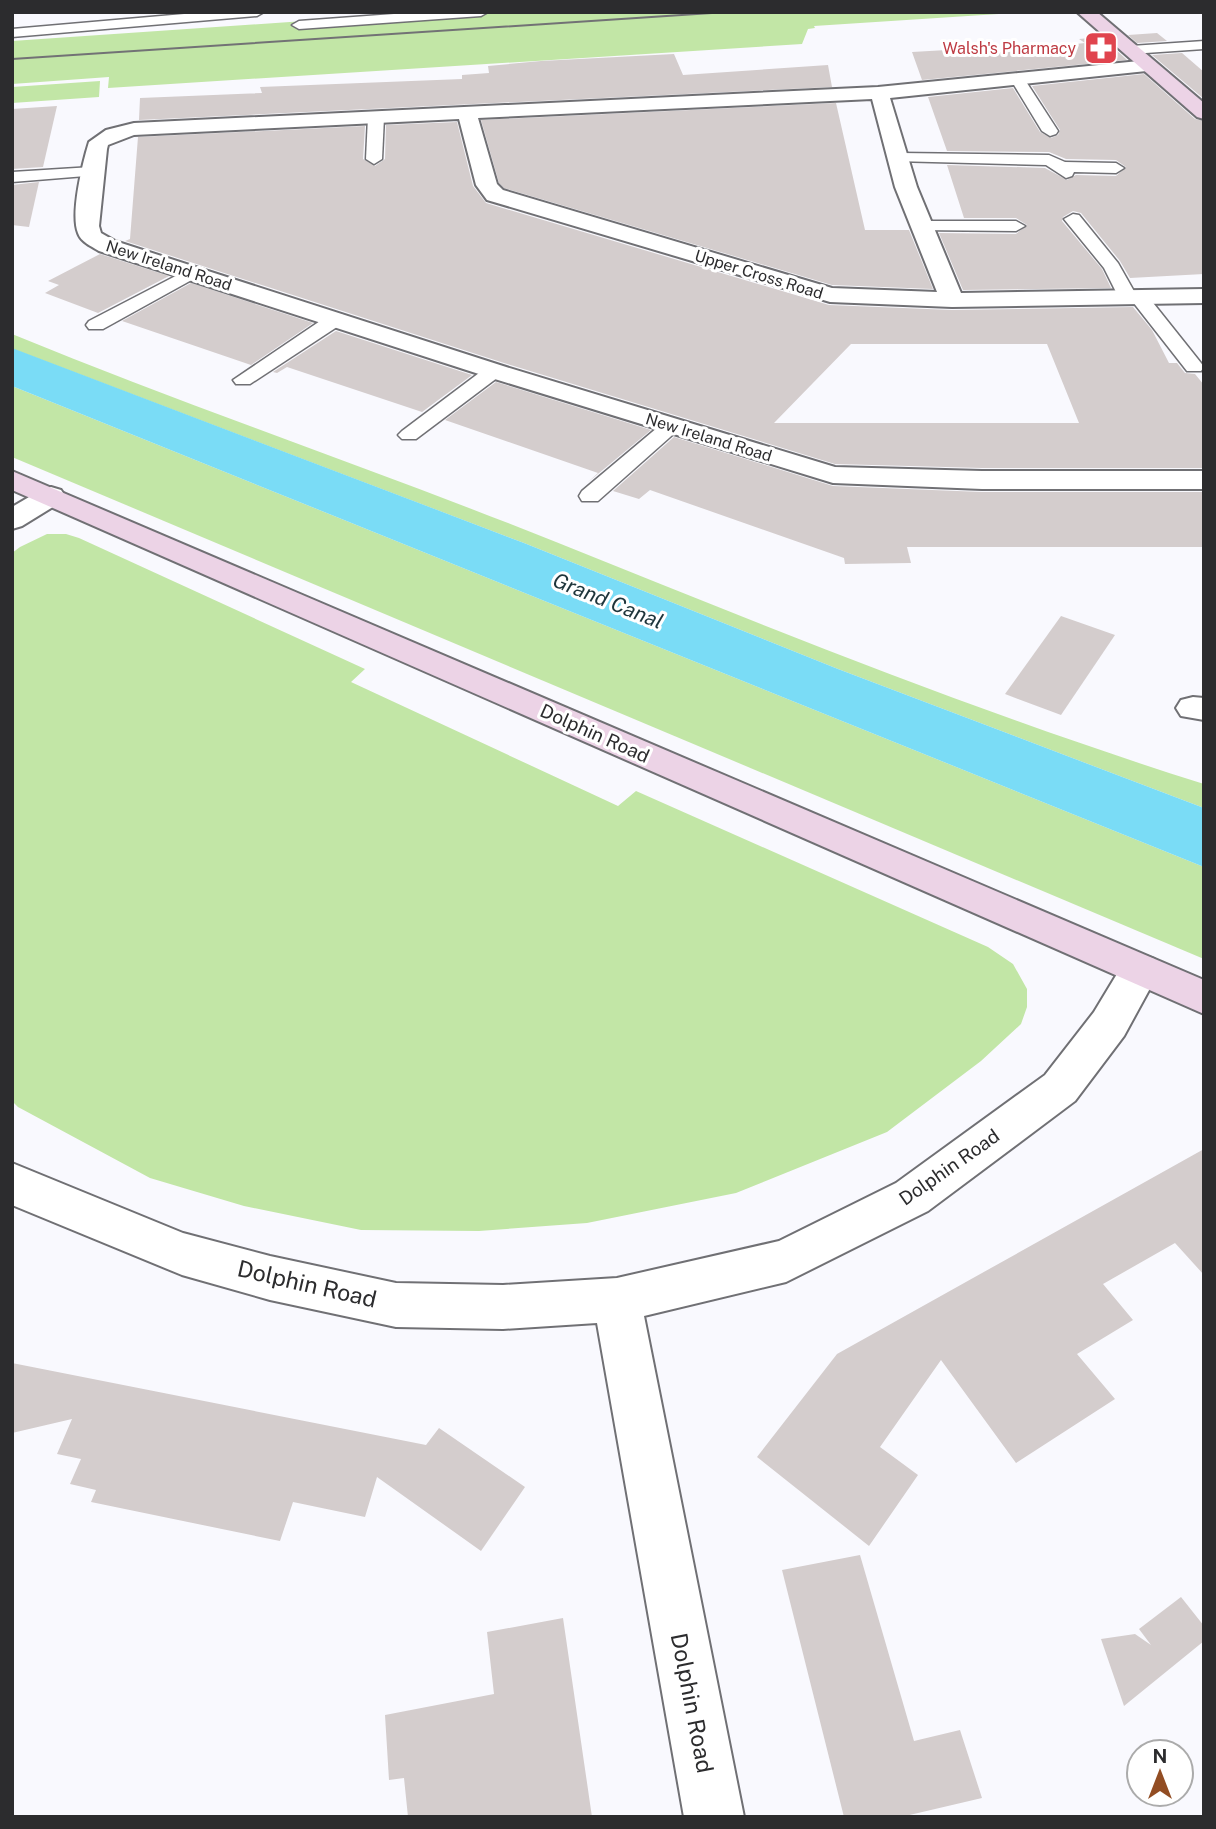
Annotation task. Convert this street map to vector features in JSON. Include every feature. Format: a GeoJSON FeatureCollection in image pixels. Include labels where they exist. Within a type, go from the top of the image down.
{"type":"FeatureCollection","features":[{"type":"Feature","properties":{"kind":"main road"},"geometry":{"type":"LineString","coordinates":[[1086,12],[1204,113]]}},
{"type":"Feature","properties":{"kind":"main road","name":"Dolphin Road"},"geometry":{"type":"LineString","coordinates":[[12,479],[1204,998]]}},
{"type":"Feature","properties":{"kind":"street","name":"New Ireland Road"},"geometry":{"type":"LineString","coordinates":[[1149,66],[878,93],[123,131],[99,142],[92,172],[88,228],[94,240],[191,273],[494,371],[832,475],[982,480],[1204,480]]}},
{"type":"Feature","properties":{"kind":"street"},"geometry":{"type":"LineString","coordinates":[[878,93],[884,103],[906,187],[952,300]]}},
{"type":"Feature","properties":{"kind":"street","name":"Upper Cross Road"},"geometry":{"type":"LineString","coordinates":[[467,113],[487,185],[495,195],[830,295],[952,300],[1204,296]]}},
{"type":"Feature","properties":{"kind":"street"},"geometry":{"type":"LineString","coordinates":[[12,520],[51,496]]}},
{"type":"Feature","properties":{"kind":"street","name":"Dolphin Road"},"geometry":{"type":"LineString","coordinates":[[12,1183],[58,1205],[181,1254],[270,1278],[396,1305],[503,1307],[617,1300],[786,1261],[912,1197],[1060,1088],[1109,1024],[1140,970]]}},
{"type":"Feature","properties":{"kind":"street","name":"Dolphin Road"},"geometry":{"type":"LineString","coordinates":[[617,1300],[714,1817]]}},
{"type":"Feature","properties":{"kind":"lane"},"geometry":{"type":"LineString","coordinates":[[12,33],[257,12]]}},
{"type":"Feature","properties":{"kind":"lane"},"geometry":{"type":"LineString","coordinates":[[299,25],[481,12]]}},
{"type":"Feature","properties":{"kind":"lane"},"geometry":{"type":"LineString","coordinates":[[1132,50],[1191,43]]}},
{"type":"Feature","properties":{"kind":"lane"},"geometry":{"type":"LineString","coordinates":[[1018,80],[1050,131]]}},
{"type":"Feature","properties":{"kind":"lane"},"geometry":{"type":"LineString","coordinates":[[374,159],[376,117]]}},
{"type":"Feature","properties":{"kind":"lane"},"geometry":{"type":"LineString","coordinates":[[900,158],[1049,160],[1064,170],[1116,168]]}},
{"type":"Feature","properties":{"kind":"lane"},"geometry":{"type":"LineString","coordinates":[[12,177],[92,172]]}},
{"type":"Feature","properties":{"kind":"lane"},"geometry":{"type":"LineString","coordinates":[[1073,219],[1134,298],[1194,367]]}},
{"type":"Feature","properties":{"kind":"lane"},"geometry":{"type":"LineString","coordinates":[[922,226],[1016,226]]}},
{"type":"Feature","properties":{"kind":"lane"},"geometry":{"type":"LineString","coordinates":[[96,325],[191,273]]}},
{"type":"Feature","properties":{"kind":"lane"},"geometry":{"type":"LineString","coordinates":[[243,380],[336,320]]}},
{"type":"Feature","properties":{"kind":"lane"},"geometry":{"type":"LineString","coordinates":[[409,435],[494,371]]}},
{"type":"Feature","properties":{"kind":"lane"},"geometry":{"type":"LineString","coordinates":[[590,496],[671,426]]}},
{"type":"Feature","properties":{"kind":"green space"},"geometry":{"type":"Polygon","coordinates":[[[504,12],[1031,12],[814,26],[815,28],[808,29],[802,44],[108,88],[109,77],[12,84],[12,41],[333,19],[350,23],[504,12]]]}},
{"type":"Feature","properties":{"kind":"green space"},"geometry":{"type":"Polygon","coordinates":[[[100,81],[99,97],[12,103],[12,87],[100,81]]]}},
{"type":"Feature","properties":{"kind":"green space"},"geometry":{"type":"Polygon","coordinates":[[[12,334],[148,388],[488,515],[959,700],[1204,784],[1204,808],[838,669],[524,543],[13,349],[12,334]]]}},
{"type":"Feature","properties":{"kind":"green space"},"geometry":{"type":"Polygon","coordinates":[[[12,386],[1204,867],[1204,959],[12,457],[12,386]]]}},
{"type":"Feature","properties":{"kind":"green space"},"geometry":{"type":"Polygon","coordinates":[[[47,534],[66,534],[79,538],[365,669],[351,682],[618,806],[636,791],[988,947],[1013,964],[1027,989],[1027,1007],[1021,1024],[981,1061],[887,1132],[736,1193],[587,1223],[479,1231],[361,1230],[244,1206],[150,1178],[18,1107],[12,1101],[12,553],[47,534]]]}},
{"type":"Feature","properties":{"kind":"water","name":"Grand Canal"},"geometry":{"type":"Polygon","coordinates":[[[12,348],[524,543],[838,669],[1204,808],[1204,867],[12,386],[12,348]]]}},
{"type":"Feature","properties":{"kind":"building"},"geometry":{"type":"Polygon","coordinates":[[[1157,33],[1167,41],[1137,43],[1128,35],[1157,33]]]}},
{"type":"Feature","properties":{"kind":"building"},"geometry":{"type":"Polygon","coordinates":[[[1102,37],[1127,60],[922,80],[912,52],[947,50],[954,57],[1085,43],[1079,39],[1102,37]]]}},
{"type":"Feature","properties":{"kind":"building"},"geometry":{"type":"Polygon","coordinates":[[[1182,53],[1204,72],[1204,99],[1152,55],[1182,53]]]}},
{"type":"Feature","properties":{"kind":"building"},"geometry":{"type":"Polygon","coordinates":[[[674,54],[683,75],[828,65],[832,87],[139,120],[140,98],[262,93],[260,87],[462,79],[462,75],[489,73],[488,66],[674,54]]]}},
{"type":"Feature","properties":{"kind":"building"},"geometry":{"type":"Polygon","coordinates":[[[1144,74],[1195,119],[1204,121],[1204,274],[1130,278],[1120,261],[1081,213],[1073,211],[1063,217],[1062,221],[1102,269],[1111,288],[963,290],[939,233],[1016,234],[1027,225],[1016,218],[964,218],[947,165],[1045,168],[1067,180],[1076,175],[1116,176],[1126,167],[1116,160],[1066,159],[1049,152],[947,151],[928,97],[1013,88],[1040,132],[1051,138],[1058,135],[1060,130],[1032,86],[1144,74]]]}},
{"type":"Feature","properties":{"kind":"building"},"geometry":{"type":"Polygon","coordinates":[[[836,103],[865,230],[909,230],[933,289],[832,285],[504,188],[499,183],[481,120],[836,103]]]}},
{"type":"Feature","properties":{"kind":"building"},"geometry":{"type":"Polygon","coordinates":[[[57,106],[43,167],[12,169],[12,109],[57,106]]]}},
{"type":"Feature","properties":{"kind":"building"},"geometry":{"type":"Polygon","coordinates":[[[457,122],[473,186],[486,203],[829,305],[952,310],[1133,307],[1152,330],[1169,363],[1177,363],[1185,373],[1195,374],[1204,385],[1204,468],[982,468],[835,464],[504,363],[125,241],[130,239],[138,137],[365,126],[363,159],[375,166],[385,159],[386,125],[457,122]],[[851,344],[774,423],[1079,423],[1047,344],[851,344]]]}},
{"type":"Feature","properties":{"kind":"building"},"geometry":{"type":"Polygon","coordinates":[[[39,182],[29,227],[12,225],[12,185],[39,182]]]}},
{"type":"Feature","properties":{"kind":"building"},"geometry":{"type":"Polygon","coordinates":[[[100,254],[169,276],[98,313],[45,293],[59,285],[48,281],[100,254]]]}},
{"type":"Feature","properties":{"kind":"building"},"geometry":{"type":"Polygon","coordinates":[[[191,283],[313,323],[251,365],[122,321],[191,283]]]}},
{"type":"Feature","properties":{"kind":"building"},"geometry":{"type":"Polygon","coordinates":[[[336,331],[472,375],[422,412],[287,367],[277,373],[273,372],[336,331]]]}},
{"type":"Feature","properties":{"kind":"building"},"geometry":{"type":"Polygon","coordinates":[[[496,382],[651,430],[587,483],[598,473],[445,420],[496,382]]]}},
{"type":"Feature","properties":{"kind":"building"},"geometry":{"type":"Polygon","coordinates":[[[674,437],[833,486],[982,492],[1204,492],[1204,547],[907,547],[911,563],[845,564],[844,558],[650,490],[639,499],[613,491],[674,437]]]}},
{"type":"Feature","properties":{"kind":"building"},"geometry":{"type":"Polygon","coordinates":[[[1061,616],[1115,635],[1061,715],[1005,694],[1061,616]]]}},
{"type":"Feature","properties":{"kind":"building"},"geometry":{"type":"Polygon","coordinates":[[[1204,1149],[1204,1275],[1175,1243],[1103,1284],[1133,1320],[1077,1354],[1115,1399],[1016,1463],[941,1360],[880,1447],[918,1475],[869,1546],[757,1457],[837,1354],[1204,1149]]]}},
{"type":"Feature","properties":{"kind":"building"},"geometry":{"type":"Polygon","coordinates":[[[12,1363],[426,1445],[439,1428],[525,1487],[481,1551],[377,1477],[365,1517],[293,1502],[280,1541],[91,1502],[96,1490],[70,1484],[81,1459],[57,1454],[72,1419],[12,1433],[12,1363]]]}},
{"type":"Feature","properties":{"kind":"building"},"geometry":{"type":"Polygon","coordinates":[[[860,1555],[914,1741],[960,1730],[982,1798],[901,1817],[844,1817],[782,1570],[860,1555]]]}},
{"type":"Feature","properties":{"kind":"building"},"geometry":{"type":"Polygon","coordinates":[[[1181,1597],[1204,1626],[1204,1641],[1124,1706],[1101,1639],[1135,1634],[1151,1645],[1139,1629],[1181,1597]]]}},
{"type":"Feature","properties":{"kind":"building"},"geometry":{"type":"Polygon","coordinates":[[[563,1618],[592,1817],[408,1817],[404,1778],[389,1780],[385,1715],[494,1694],[487,1632],[563,1618]]]}},
{"type":"Feature","properties":{"kind":"tram line"},"geometry":{"type":"LineString","coordinates":[[12,59],[727,12]]}},
{"type":"Feature","properties":{"kind":"place","name":"Walsh's Pharmacy"},"geometry":{"type":"Point","coordinates":[1101,48]}}]}
